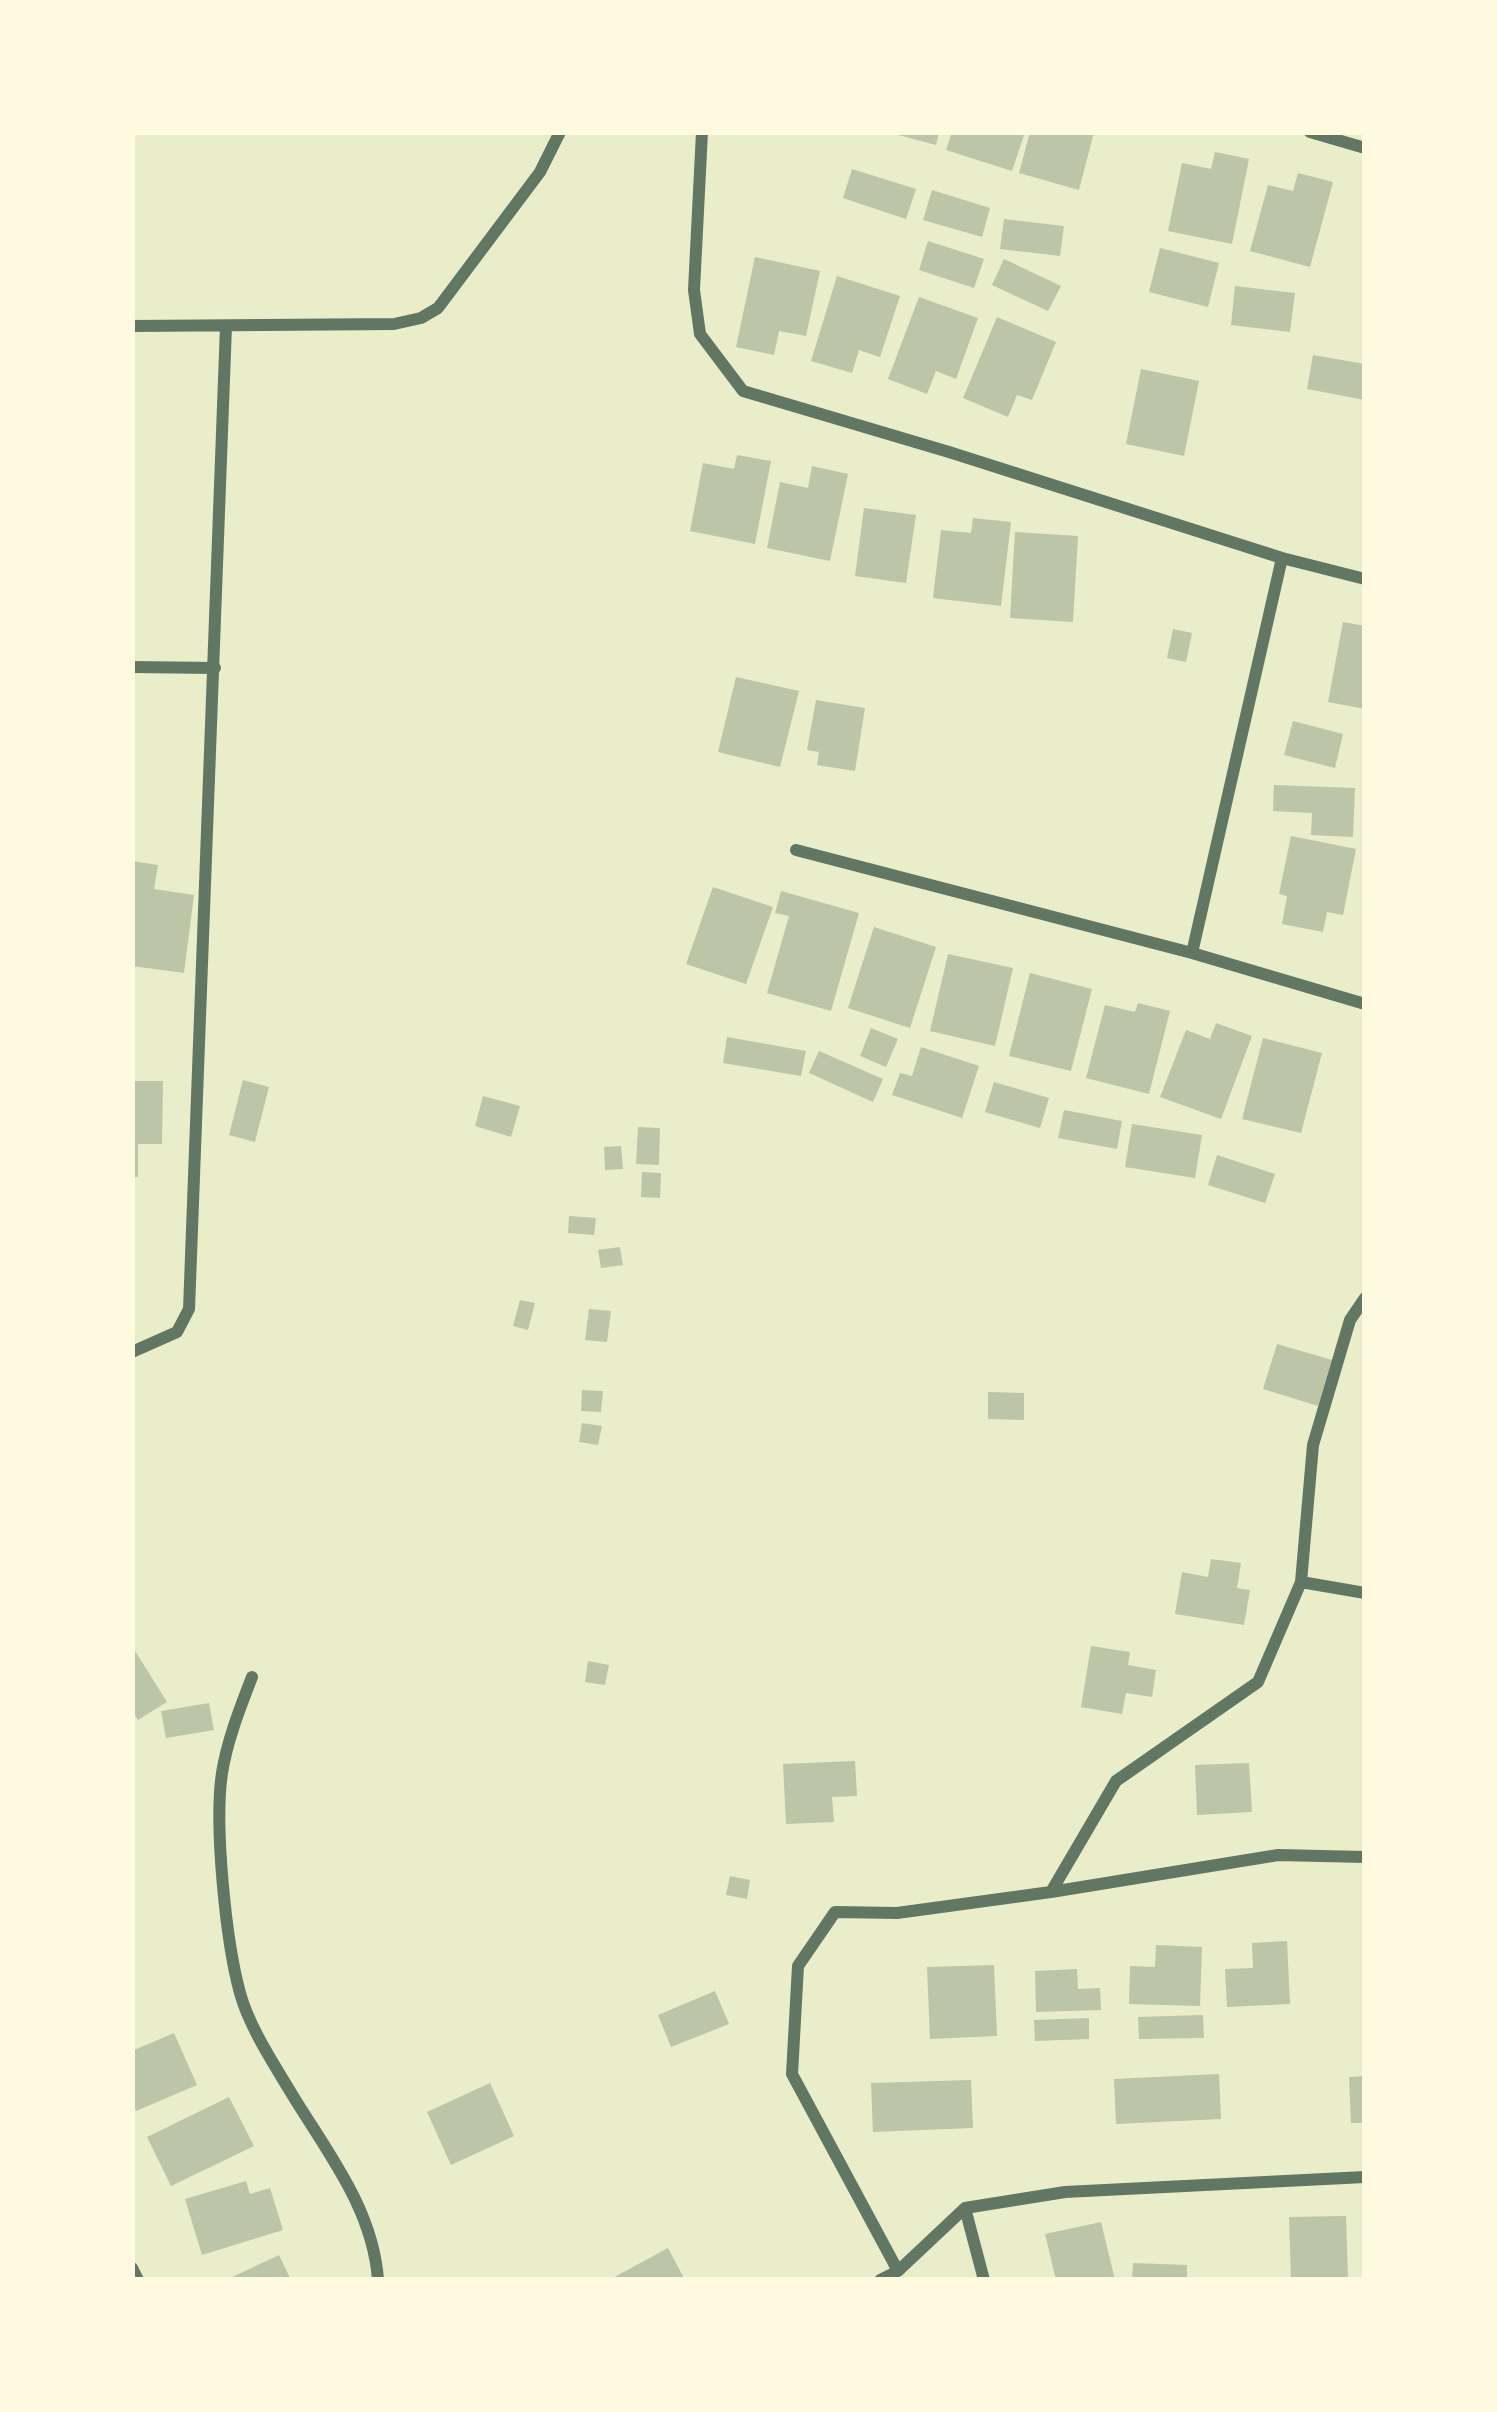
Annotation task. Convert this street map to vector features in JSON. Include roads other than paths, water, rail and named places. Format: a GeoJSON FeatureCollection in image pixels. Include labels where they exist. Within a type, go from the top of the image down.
{"type":"FeatureCollection","features":[{"type":"Feature","properties":{"kind":"street"},"geometry":{"type":"LineString","coordinates":[[132,326],[394,324],[421,319],[438,308],[502,226],[540,172],[560,132]]}},
{"type":"Feature","properties":{"kind":"street"},"geometry":{"type":"LineString","coordinates":[[703,132],[694,290],[700,334],[743,391],[1282,558],[1365,579]]}},
{"type":"Feature","properties":{"kind":"street"},"geometry":{"type":"LineString","coordinates":[[1310,132],[1365,148]]}},
{"type":"Feature","properties":{"kind":"street"},"geometry":{"type":"LineString","coordinates":[[132,1352],[177,1332],[189,1310],[226,326]]}},
{"type":"Feature","properties":{"kind":"street"},"geometry":{"type":"LineString","coordinates":[[1192,953],[1282,558]]}},
{"type":"Feature","properties":{"kind":"street"},"geometry":{"type":"LineString","coordinates":[[132,667],[215,668]]}},
{"type":"Feature","properties":{"kind":"street"},"geometry":{"type":"LineString","coordinates":[[796,850],[1192,953],[1365,1004]]}},
{"type":"Feature","properties":{"kind":"street"},"geometry":{"type":"LineString","coordinates":[[1051,1892],[1116,1781],[1258,1682],[1301,1582],[1313,1444],[1350,1320],[1365,1298]]}},
{"type":"Feature","properties":{"kind":"street"},"geometry":{"type":"LineString","coordinates":[[1301,1582],[1365,1593]]}},
{"type":"Feature","properties":{"kind":"street"},"geometry":{"type":"LineString","coordinates":[[252,1677],[237,1716],[221,1787],[219,1816],[232,1958],[241,1997],[276,2068],[361,2207],[372,2237],[378,2280]]}},
{"type":"Feature","properties":{"kind":"street"},"geometry":{"type":"LineString","coordinates":[[898,2271],[792,2074],[798,1966],[835,1912],[897,1913],[1279,1856],[1365,1857]]}},
{"type":"Feature","properties":{"kind":"street"},"geometry":{"type":"LineString","coordinates":[[880,2280],[898,2271],[964,2208],[1065,2192],[1365,2177]]}},
{"type":"Feature","properties":{"kind":"street"},"geometry":{"type":"LineString","coordinates":[[964,2208],[984,2280]]}},
{"type":"Feature","properties":{"kind":"street"},"geometry":{"type":"LineString","coordinates":[[132,2268],[138,2280]]}}]}
